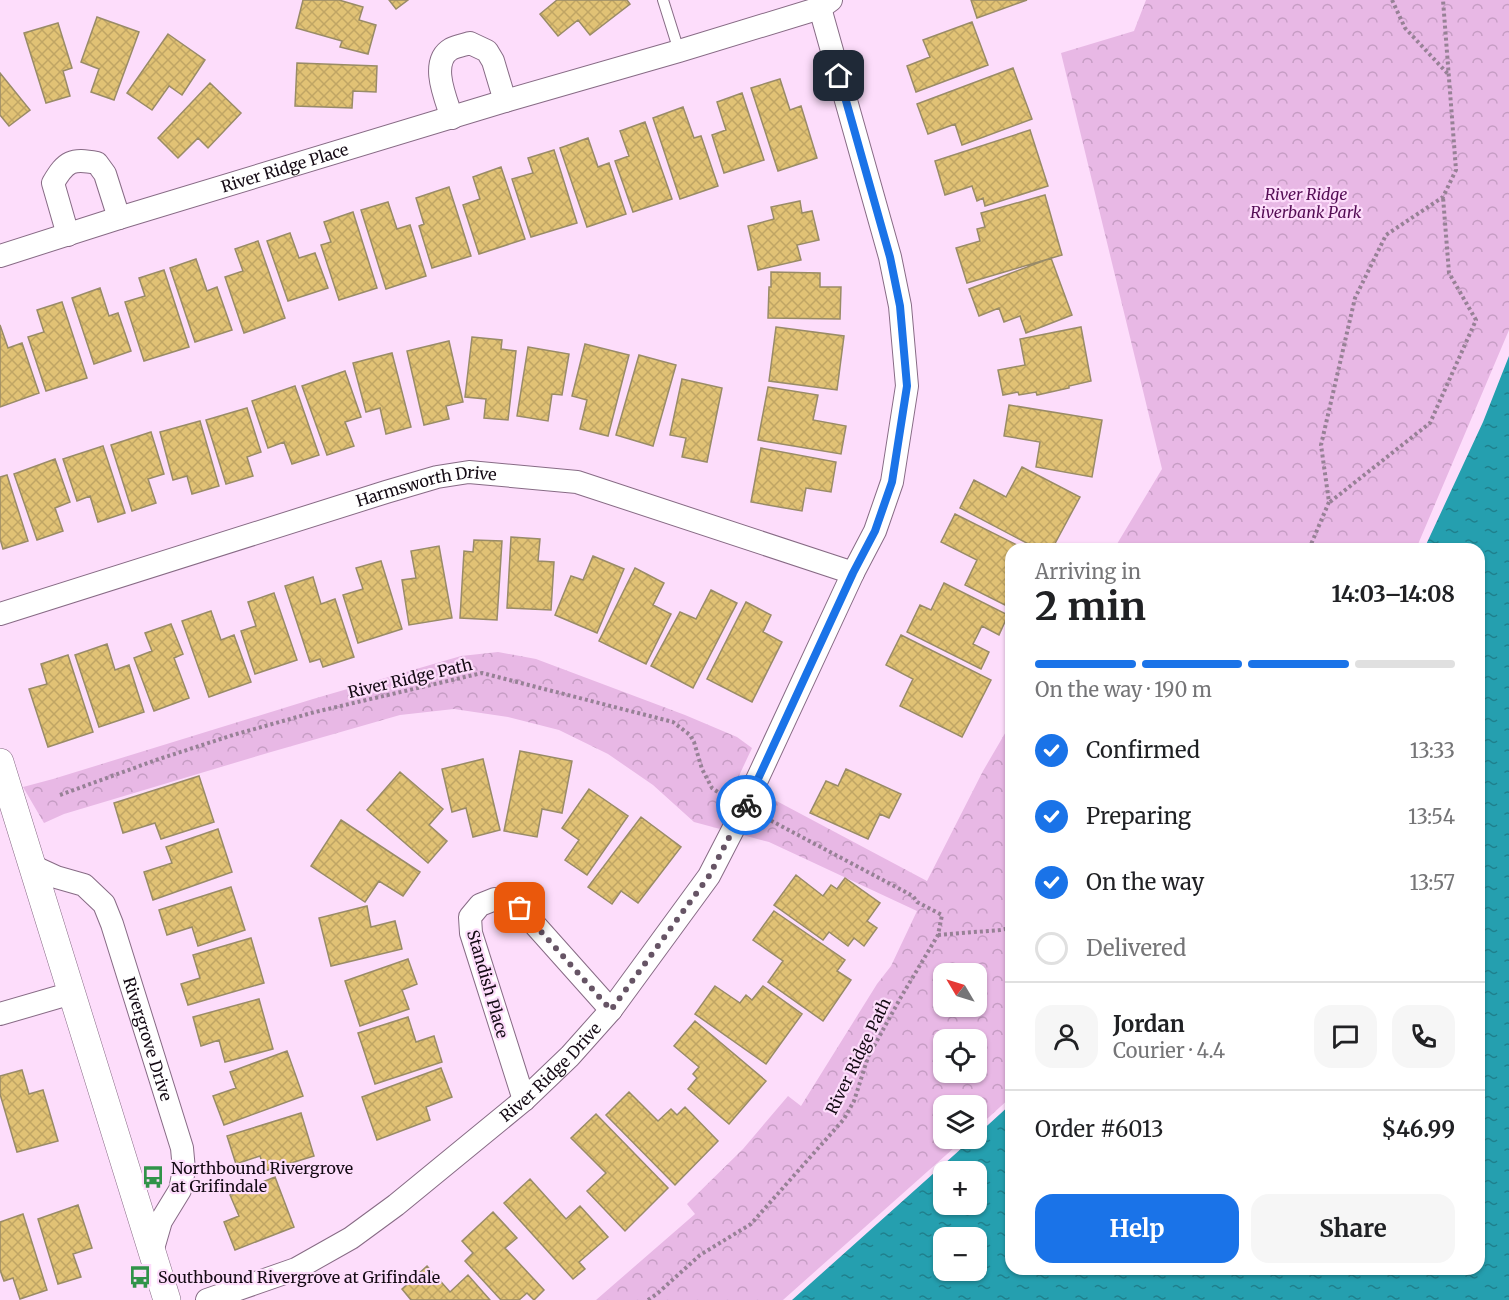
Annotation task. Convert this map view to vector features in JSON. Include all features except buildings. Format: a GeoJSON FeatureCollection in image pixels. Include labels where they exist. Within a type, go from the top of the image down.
{"type":"FeatureCollection","features":[{"type":"Feature","properties":{"kind":"street","name":"River Ridge Place"},"geometry":{"type":"LineString","coordinates":[[0,256],[505,101],[679,51],[826,4]]}},
{"type":"Feature","properties":{"kind":"street","name":"River Ridge Drive"},"geometry":{"type":"LineString","coordinates":[[207,1300],[297,1269],[351,1238],[396,1205],[524,1100],[570,1056],[611,1010],[709,876],[741,814],[853,573],[875,531],[892,482],[907,386],[900,306],[890,257],[826,4]]}},
{"type":"Feature","properties":{"kind":"street"},"geometry":{"type":"LineString","coordinates":[[452,118],[440,76],[440,63],[450,50],[470,43],[487,51],[493,61],[505,101]]}},
{"type":"Feature","properties":{"kind":"street"},"geometry":{"type":"LineString","coordinates":[[68,235],[53,183],[61,168],[73,161],[84,160],[97,163],[105,174],[119,218]]}},
{"type":"Feature","properties":{"kind":"street","name":"Harmsworth Drive"},"geometry":{"type":"LineString","coordinates":[[0,614],[386,492],[437,477],[469,472],[577,482],[853,573]]}},
{"type":"Feature","properties":{"kind":"street"},"geometry":{"type":"LineString","coordinates":[[0,762],[167,1300]]}},
{"type":"Feature","properties":{"kind":"street","name":"Rivergrove Drive"},"geometry":{"type":"LineString","coordinates":[[32,866],[56,877],[84,885],[104,904],[182,1148],[184,1170],[180,1190],[161,1221],[152,1252]]}},
{"type":"Feature","properties":{"kind":"street","name":"Standish Place"},"geometry":{"type":"LineString","coordinates":[[524,1100],[471,933],[470,917],[480,905],[495,899],[520,908],[611,1010]]}},
{"type":"Feature","properties":{"kind":"street"},"geometry":{"type":"LineString","coordinates":[[0,1014],[72,993]]}},
{"type":"Feature","properties":{"kind":"lane"},"geometry":{"type":"LineString","coordinates":[[663,0],[679,51]]}},
{"type":"Feature","properties":{"kind":"path"},"geometry":{"type":"LineString","coordinates":[[1392,0],[1405,28],[1449,75]]}},
{"type":"Feature","properties":{"kind":"path"},"geometry":{"type":"LineString","coordinates":[[1312,543],[1329,502],[1430,423],[1476,320],[1449,273],[1443,197],[1455,170],[1443,0]]}},
{"type":"Feature","properties":{"kind":"path"},"geometry":{"type":"LineString","coordinates":[[1329,502],[1321,445],[1355,298],[1386,235],[1443,197]]}},
{"type":"Feature","properties":{"kind":"path","name":"River Ridge Path"},"geometry":{"type":"LineString","coordinates":[[60,795],[233,735],[315,712],[482,673],[673,723],[690,735],[702,769],[712,788],[729,801]]}},
{"type":"Feature","properties":{"kind":"path"},"geometry":{"type":"LineString","coordinates":[[765,817],[913,896],[917,902],[942,915],[938,935],[1005,929]]}},
{"type":"Feature","properties":{"kind":"path","name":"River Ridge Path"},"geometry":{"type":"LineString","coordinates":[[648,1300],[700,1255],[752,1224],[844,1119],[854,1101],[867,1057],[938,935]]}},
{"type":"Feature","properties":{"kind":"green space","name":"River Ridge Riverbank Park"},"geometry":{"type":"Polygon","coordinates":[[[1146,0],[1509,0],[1509,330],[1419,543],[1118,543],[1162,469],[1061,53],[1134,31],[1146,0]]]}},
{"type":"Feature","properties":{"kind":"green space"},"geometry":{"type":"Polygon","coordinates":[[[498,652],[536,659],[737,737],[752,748],[737,780],[927,881],[983,771],[1005,733],[1005,1102],[987,1119],[987,1095],[933,1095],[933,1149],[953,1149],[939,1161],[933,1161],[933,1167],[783,1300],[596,1300],[695,1214],[687,1204],[743,1149],[788,1096],[801,1106],[877,984],[891,966],[917,911],[769,842],[694,822],[653,785],[608,754],[559,730],[508,717],[454,709],[400,715],[64,814],[44,823],[23,787],[461,656],[498,652]]]}},
{"type":"Feature","properties":{"kind":"water"},"geometry":{"type":"Polygon","coordinates":[[[1509,356],[1509,1300],[792,1300],[933,1174],[933,1215],[987,1215],[987,1161],[947,1161],[961,1149],[987,1149],[987,1126],[1005,1109],[1005,1275],[1485,1275],[1485,543],[1427,543],[1483,422],[1509,356]]]}},
{"type":"Feature","properties":{"kind":"way so far"},"geometry":{"type":"LineString","coordinates":[[520,908],[611,1010],[709,876],[746,805]]}},
{"type":"Feature","properties":{"kind":"place","name":"Northbound Rivergrove at Grifindale"},"geometry":{"type":"Point","coordinates":[153,1177]}},
{"type":"Feature","properties":{"kind":"place","name":"Southbound Rivergrove at Grifindale"},"geometry":{"type":"Point","coordinates":[140,1277]}},
{"type":"Feature","properties":{"kind":"route"},"geometry":{"type":"LineString","coordinates":[[746,805],[853,573],[875,531],[892,482],[907,386],[900,306],[890,257],[839,76]]}}]}
